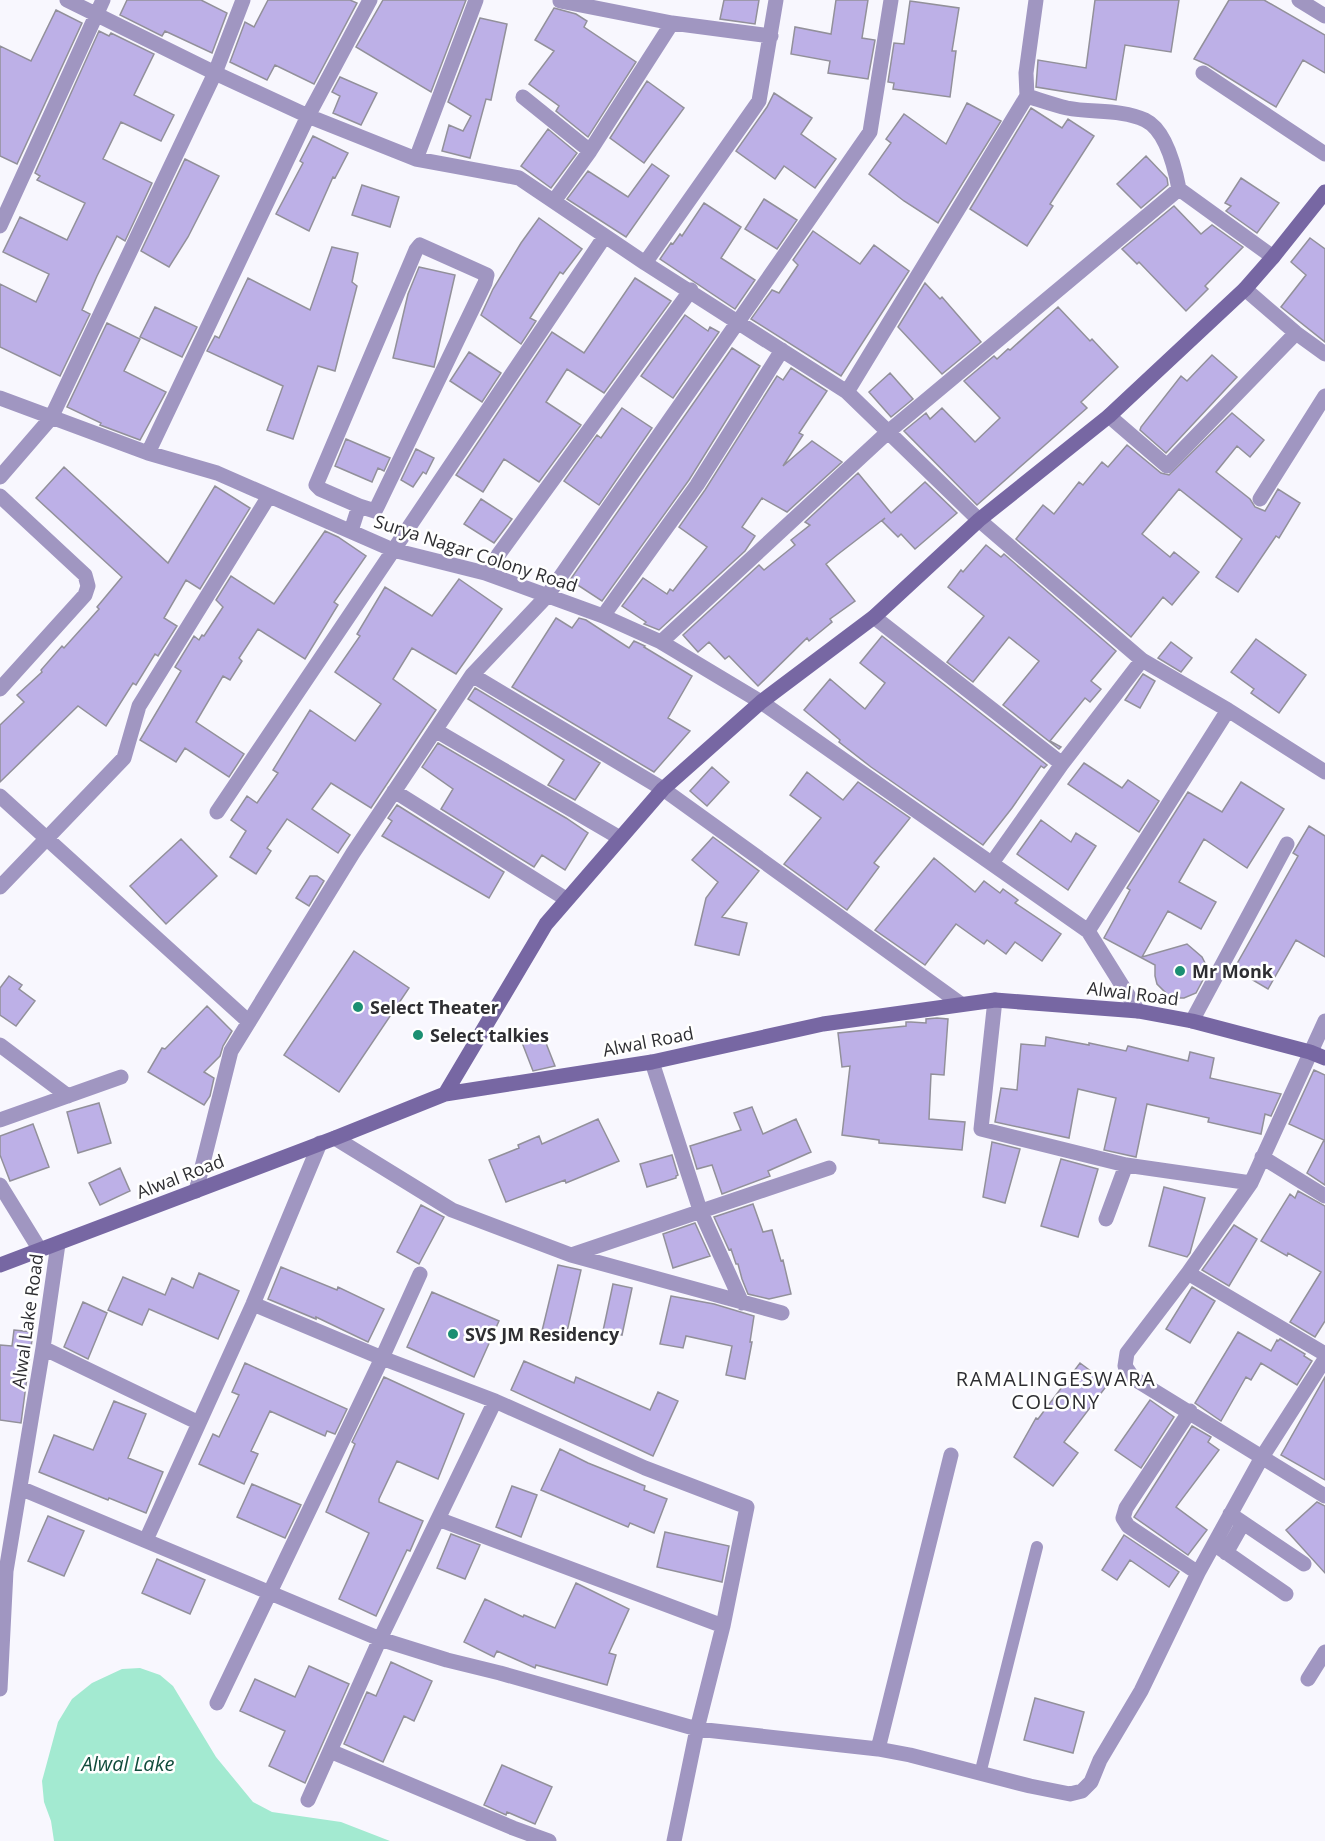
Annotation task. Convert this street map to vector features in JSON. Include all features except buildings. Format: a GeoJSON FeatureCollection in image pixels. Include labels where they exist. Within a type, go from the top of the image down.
{"type":"FeatureCollection","features":[{"type":"Feature","properties":{"kind":"main road"},"geometry":{"type":"LineString","coordinates":[[445,1094],[546,924],[663,789],[761,702],[874,617],[979,520],[1109,416],[1245,289],[1274,257],[1325,192]]}},
{"type":"Feature","properties":{"kind":"main road","name":"Alwal Road"},"geometry":{"type":"LineString","coordinates":[[0,1265],[445,1094],[652,1062],[823,1024],[995,1000],[1138,1011],[1192,1021],[1325,1058]]}},
{"type":"Feature","properties":{"kind":"street"},"geometry":{"type":"LineString","coordinates":[[67,0],[100,7],[215,73],[308,116],[416,159],[519,178],[645,263],[847,392],[979,520],[1142,660],[1228,710],[1325,772]]}},
{"type":"Feature","properties":{"kind":"street"},"geometry":{"type":"LineString","coordinates":[[0,477],[51,418],[215,73],[243,0]]}},
{"type":"Feature","properties":{"kind":"street"},"geometry":{"type":"LineString","coordinates":[[148,453],[308,116],[370,0]]}},
{"type":"Feature","properties":{"kind":"street"},"geometry":{"type":"LineString","coordinates":[[416,159],[476,0]]}},
{"type":"Feature","properties":{"kind":"street"},"geometry":{"type":"LineString","coordinates":[[645,263],[759,101],[777,0]]}},
{"type":"Feature","properties":{"kind":"street"},"geometry":{"type":"LineString","coordinates":[[196,1191],[231,1051],[353,853],[472,675],[547,596],[870,132],[891,0]]}},
{"type":"Feature","properties":{"kind":"street"},"geometry":{"type":"LineString","coordinates":[[847,392],[1027,96],[1026,73],[1036,0]]}},
{"type":"Feature","properties":{"kind":"street"},"geometry":{"type":"LineString","coordinates":[[1299,0],[1325,16]]}},
{"type":"Feature","properties":{"kind":"street"},"geometry":{"type":"LineString","coordinates":[[560,1],[617,6],[672,23],[771,36]]}},
{"type":"Feature","properties":{"kind":"street"},"geometry":{"type":"LineString","coordinates":[[0,226],[100,7]]}},
{"type":"Feature","properties":{"kind":"street"},"geometry":{"type":"LineString","coordinates":[[554,201],[590,151],[672,23]]}},
{"type":"Feature","properties":{"kind":"street"},"geometry":{"type":"LineString","coordinates":[[1203,73],[1325,154]]}},
{"type":"Feature","properties":{"kind":"street"},"geometry":{"type":"LineString","coordinates":[[1027,96],[1068,108],[1113,112],[1147,121],[1164,139],[1175,166],[1179,189],[1274,257]]}},
{"type":"Feature","properties":{"kind":"street"},"geometry":{"type":"LineString","coordinates":[[523,97],[590,151]]}},
{"type":"Feature","properties":{"kind":"street"},"geometry":{"type":"LineString","coordinates":[[661,642],[888,432],[1179,189]]}},
{"type":"Feature","properties":{"kind":"street"},"geometry":{"type":"LineString","coordinates":[[217,812],[605,236]]}},
{"type":"Feature","properties":{"kind":"street"},"geometry":{"type":"LineString","coordinates":[[420,245],[487,275],[375,511],[359,506],[320,489],[316,485],[420,245]]}},
{"type":"Feature","properties":{"kind":"street"},"geometry":{"type":"LineString","coordinates":[[1245,289],[1296,333],[1325,354]]}},
{"type":"Feature","properties":{"kind":"street"},"geometry":{"type":"LineString","coordinates":[[485,573],[690,290]]}},
{"type":"Feature","properties":{"kind":"street"},"geometry":{"type":"LineString","coordinates":[[1109,416],[1167,466],[1296,333]]}},
{"type":"Feature","properties":{"kind":"street"},"geometry":{"type":"LineString","coordinates":[[603,616],[697,485],[782,350]]}},
{"type":"Feature","properties":{"kind":"street"},"geometry":{"type":"LineString","coordinates":[[1260,499],[1325,396]]}},
{"type":"Feature","properties":{"kind":"street","name":"Surya Nagar Colony Road"},"geometry":{"type":"LineString","coordinates":[[0,398],[148,453],[217,473],[393,550],[485,573],[603,616],[661,642],[761,702],[1088,931]]}},
{"type":"Feature","properties":{"kind":"street"},"geometry":{"type":"LineString","coordinates":[[0,496],[85,575],[88,586],[85,595],[0,689]]}},
{"type":"Feature","properties":{"kind":"street"},"geometry":{"type":"LineString","coordinates":[[0,887],[124,758],[139,706],[269,496]]}},
{"type":"Feature","properties":{"kind":"street"},"geometry":{"type":"LineString","coordinates":[[351,531],[359,506]]}},
{"type":"Feature","properties":{"kind":"street"},"geometry":{"type":"LineString","coordinates":[[874,617],[1062,764]]}},
{"type":"Feature","properties":{"kind":"street"},"geometry":{"type":"LineString","coordinates":[[992,863],[1062,764],[1142,660]]}},
{"type":"Feature","properties":{"kind":"street"},"geometry":{"type":"LineString","coordinates":[[472,675],[663,789],[961,1004]]}},
{"type":"Feature","properties":{"kind":"street"},"geometry":{"type":"LineString","coordinates":[[1138,1011],[1088,931],[1228,710]]}},
{"type":"Feature","properties":{"kind":"street"},"geometry":{"type":"LineString","coordinates":[[435,730],[621,838]]}},
{"type":"Feature","properties":{"kind":"street"},"geometry":{"type":"LineString","coordinates":[[394,791],[566,899]]}},
{"type":"Feature","properties":{"kind":"street"},"geometry":{"type":"LineString","coordinates":[[0,796],[249,1022]]}},
{"type":"Feature","properties":{"kind":"street"},"geometry":{"type":"LineString","coordinates":[[1192,1021],[1287,844]]}},
{"type":"Feature","properties":{"kind":"street"},"geometry":{"type":"LineString","coordinates":[[995,1000],[981,1129],[1126,1165],[1251,1183]]}},
{"type":"Feature","properties":{"kind":"street"},"geometry":{"type":"LineString","coordinates":[[1325,1021],[1251,1183],[1188,1273],[1127,1353],[1125,1366],[1133,1378],[1325,1496]]}},
{"type":"Feature","properties":{"kind":"street"},"geometry":{"type":"LineString","coordinates":[[0,1045],[68,1096]]}},
{"type":"Feature","properties":{"kind":"street"},"geometry":{"type":"LineString","coordinates":[[652,1062],[700,1210],[742,1303]]}},
{"type":"Feature","properties":{"kind":"street"},"geometry":{"type":"LineString","coordinates":[[0,1120],[121,1077]]}},
{"type":"Feature","properties":{"kind":"street"},"geometry":{"type":"LineString","coordinates":[[335,1138],[452,1210],[571,1255],[782,1312]]}},
{"type":"Feature","properties":{"kind":"street"},"geometry":{"type":"LineString","coordinates":[[146,1540],[253,1304],[320,1143]]}},
{"type":"Feature","properties":{"kind":"street"},"geometry":{"type":"LineString","coordinates":[[1262,1157],[1325,1196]]}},
{"type":"Feature","properties":{"kind":"street"},"geometry":{"type":"LineString","coordinates":[[1106,1219],[1126,1165]]}},
{"type":"Feature","properties":{"kind":"street"},"geometry":{"type":"LineString","coordinates":[[571,1255],[829,1168]]}},
{"type":"Feature","properties":{"kind":"street"},"geometry":{"type":"LineString","coordinates":[[0,1185],[40,1250]]}},
{"type":"Feature","properties":{"kind":"street","name":"Alwal Lake Road"},"geometry":{"type":"LineString","coordinates":[[0,1689],[3,1571],[44,1348],[58,1244]]}},
{"type":"Feature","properties":{"kind":"street"},"geometry":{"type":"LineString","coordinates":[[1188,1273],[1325,1354]]}},
{"type":"Feature","properties":{"kind":"street"},"geometry":{"type":"LineString","coordinates":[[217,1703],[420,1274]]}},
{"type":"Feature","properties":{"kind":"street"},"geometry":{"type":"LineString","coordinates":[[253,1304],[382,1358],[495,1401],[645,1468],[747,1507],[723,1626],[697,1729],[674,1841]]}},
{"type":"Feature","properties":{"kind":"street"},"geometry":{"type":"LineString","coordinates":[[44,1348],[199,1423]]}},
{"type":"Feature","properties":{"kind":"street"},"geometry":{"type":"LineString","coordinates":[[20,1488],[380,1639],[447,1660],[697,1729],[878,1749],[1070,1794],[1082,1791],[1091,1782],[1100,1760],[1141,1691],[1198,1573],[1220,1549],[1236,1519],[1262,1457],[1325,1359]]}},
{"type":"Feature","properties":{"kind":"street"},"geometry":{"type":"LineString","coordinates":[[308,1800],[380,1639],[495,1401]]}},
{"type":"Feature","properties":{"kind":"street"},"geometry":{"type":"LineString","coordinates":[[1190,1411],[1126,1508],[1123,1518],[1128,1526],[1198,1573]]}},
{"type":"Feature","properties":{"kind":"street"},"geometry":{"type":"LineString","coordinates":[[878,1749],[951,1455]]}},
{"type":"Feature","properties":{"kind":"street"},"geometry":{"type":"LineString","coordinates":[[438,1519],[723,1626]]}},
{"type":"Feature","properties":{"kind":"street"},"geometry":{"type":"LineString","coordinates":[[1236,1519],[1304,1564]]}},
{"type":"Feature","properties":{"kind":"street"},"geometry":{"type":"LineString","coordinates":[[1220,1549],[1286,1593]]}},
{"type":"Feature","properties":{"kind":"street"},"geometry":{"type":"LineString","coordinates":[[1308,1679],[1325,1653]]}},
{"type":"Feature","properties":{"kind":"street"},"geometry":{"type":"LineString","coordinates":[[330,1751],[549,1841]]}},
{"type":"Feature","properties":{"kind":"lane"},"geometry":{"type":"LineString","coordinates":[[980,1774],[1037,1547]]}},
{"type":"Feature","properties":{"kind":"water","name":"Alwal Lake"},"geometry":{"type":"Polygon","coordinates":[[[140,1668],[160,1675],[173,1686],[216,1757],[253,1802],[272,1812],[341,1822],[390,1841],[54,1841],[51,1821],[44,1802],[42,1781],[58,1722],[72,1699],[92,1683],[122,1669],[140,1668]]]}},
{"type":"Feature","properties":{"kind":"place","name":"Mr Monk"},"geometry":{"type":"Point","coordinates":[1180,971]}},
{"type":"Feature","properties":{"kind":"place","name":"Select Theater"},"geometry":{"type":"Point","coordinates":[358,1007]}},
{"type":"Feature","properties":{"kind":"place","name":"Select talkies"},"geometry":{"type":"Point","coordinates":[418,1035]}},
{"type":"Feature","properties":{"kind":"place","name":"SVS JM Residency"},"geometry":{"type":"Point","coordinates":[453,1334]}},
{"type":"Feature","properties":{"kind":"district","name":"RAMALINGESWARA COLONY"},"geometry":{"type":"Point","coordinates":[1056,1390]}}]}
